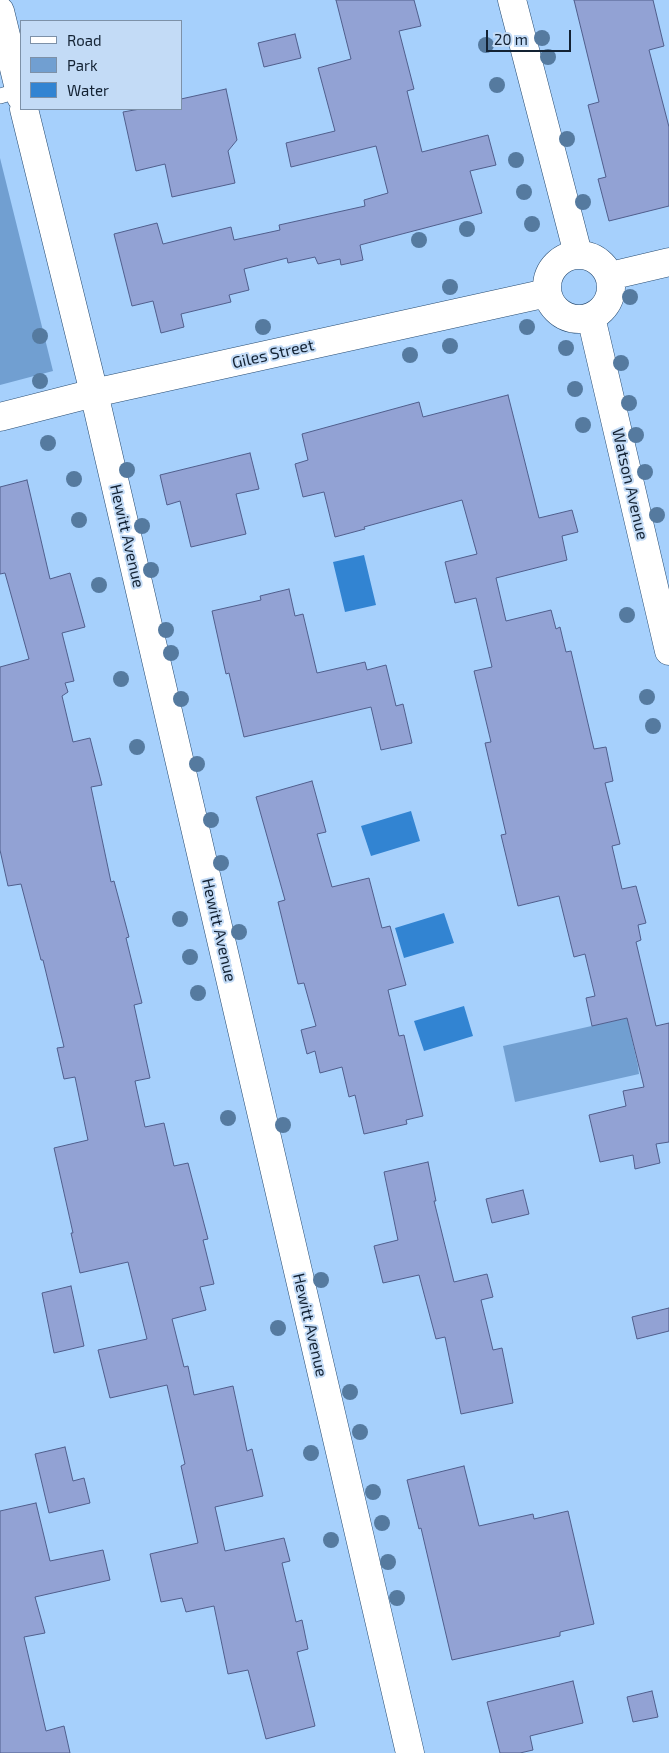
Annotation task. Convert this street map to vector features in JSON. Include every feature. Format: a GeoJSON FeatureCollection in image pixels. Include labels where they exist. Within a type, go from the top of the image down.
{"type":"FeatureCollection","features":[{"type":"Feature","properties":{"kind":"street"},"geometry":{"type":"LineString","coordinates":[[512,0],[578,254]]}},
{"type":"Feature","properties":{"kind":"street","name":"Hewitt Avenue"},"geometry":{"type":"LineString","coordinates":[[0,11],[16,98],[94,393],[410,1753]]}},
{"type":"Feature","properties":{"kind":"street"},"geometry":{"type":"LineString","coordinates":[[578,254],[586,254],[596,258],[605,266],[610,276],[612,292],[608,303],[601,312],[580,320],[568,318],[558,312],[547,292],[547,282],[557,262],[567,256],[578,254]]}},
{"type":"Feature","properties":{"kind":"street"},"geometry":{"type":"LineString","coordinates":[[610,276],[669,262]]}},
{"type":"Feature","properties":{"kind":"street","name":"Giles Street"},"geometry":{"type":"LineString","coordinates":[[0,417],[94,393],[547,292]]}},
{"type":"Feature","properties":{"kind":"street","name":"Watson Avenue"},"geometry":{"type":"LineString","coordinates":[[591,317],[669,651]]}},
{"type":"Feature","properties":{"kind":"green space"},"geometry":{"type":"Polygon","coordinates":[[[0,158],[53,371],[0,385],[0,158]]]}},
{"type":"Feature","properties":{"kind":"green space"},"geometry":{"type":"Polygon","coordinates":[[[627,1018],[639,1074],[515,1102],[503,1046],[627,1018]]]}},
{"type":"Feature","properties":{"kind":"water"},"geometry":{"type":"Polygon","coordinates":[[[364,555],[376,605],[345,612],[333,562],[364,555]]]}},
{"type":"Feature","properties":{"kind":"water"},"geometry":{"type":"Polygon","coordinates":[[[411,811],[420,841],[371,856],[361,826],[411,811]]]}},
{"type":"Feature","properties":{"kind":"water"},"geometry":{"type":"Polygon","coordinates":[[[444,913],[454,943],[404,958],[395,928],[444,913]]]}},
{"type":"Feature","properties":{"kind":"water"},"geometry":{"type":"Polygon","coordinates":[[[464,1006],[473,1036],[424,1051],[414,1021],[464,1006]]]}},
{"type":"Feature","properties":{"kind":"building"},"geometry":{"type":"Polygon","coordinates":[[[336,0],[414,0],[421,26],[399,31],[414,89],[407,91],[422,152],[488,135],[496,165],[470,171],[482,213],[360,245],[363,260],[341,265],[340,259],[318,264],[315,257],[288,263],[287,258],[244,269],[249,290],[229,295],[231,302],[181,314],[184,327],[161,333],[153,301],[132,306],[114,234],[157,223],[163,244],[231,227],[234,240],[280,230],[279,225],[365,206],[364,200],[388,193],[376,146],[291,167],[286,143],[335,131],[318,68],[351,59],[336,0]]]}},
{"type":"Feature","properties":{"kind":"building"},"geometry":{"type":"Polygon","coordinates":[[[574,0],[653,0],[664,46],[649,50],[669,127],[669,206],[609,221],[598,179],[606,177],[588,105],[599,102],[574,0]]]}},
{"type":"Feature","properties":{"kind":"building"},"geometry":{"type":"Polygon","coordinates":[[[295,34],[301,58],[264,67],[258,43],[295,34]]]}},
{"type":"Feature","properties":{"kind":"building"},"geometry":{"type":"Polygon","coordinates":[[[226,89],[237,140],[228,151],[235,183],[172,197],[165,164],[136,171],[123,112],[134,110],[182,110],[182,99],[226,89]]]}},
{"type":"Feature","properties":{"kind":"building"},"geometry":{"type":"Polygon","coordinates":[[[508,395],[539,518],[572,510],[578,532],[562,536],[567,560],[496,578],[506,621],[551,610],[556,629],[560,627],[566,652],[571,651],[594,749],[606,747],[613,781],[605,783],[620,844],[612,846],[622,889],[636,886],[646,923],[638,925],[641,940],[636,942],[656,1026],[669,1023],[669,1142],[656,1144],[660,1163],[635,1169],[633,1155],[600,1162],[589,1115],[626,1106],[623,1091],[644,1087],[627,1018],[592,1026],[586,998],[595,996],[585,954],[574,957],[559,896],[518,906],[501,835],[506,834],[485,743],[491,742],[474,671],[492,667],[476,598],[455,603],[445,562],[477,554],[462,500],[335,537],[324,492],[303,497],[295,464],[308,460],[302,434],[419,402],[423,417],[508,395]]]}},
{"type":"Feature","properties":{"kind":"building"},"geometry":{"type":"Polygon","coordinates":[[[250,453],[259,489],[236,494],[246,534],[191,547],[180,501],[167,505],[160,475],[250,453]]]}},
{"type":"Feature","properties":{"kind":"building"},"geometry":{"type":"Polygon","coordinates":[[[27,480],[50,579],[70,573],[85,627],[62,633],[74,681],[65,683],[68,692],[62,696],[73,742],[90,738],[102,785],[91,787],[111,882],[114,881],[129,937],[126,938],[142,1003],[134,1005],[150,1078],[135,1081],[145,1127],[164,1123],[174,1166],[188,1163],[208,1239],[203,1240],[214,1284],[200,1287],[206,1310],[172,1319],[184,1367],[188,1366],[194,1395],[233,1386],[247,1451],[252,1449],[263,1496],[215,1507],[225,1551],[284,1538],[290,1561],[282,1563],[296,1622],[302,1620],[308,1649],[297,1652],[315,1726],[266,1739],[248,1670],[228,1674],[214,1606],[186,1612],[182,1598],[161,1602],[150,1554],[198,1543],[181,1466],[185,1464],[167,1385],[110,1398],[98,1350],[147,1339],[128,1262],[80,1273],[54,1148],[88,1140],[75,1077],[64,1079],[57,1048],[64,1047],[43,960],[41,960],[21,884],[8,886],[0,850],[0,667],[29,659],[5,573],[0,574],[0,487],[27,480]]]}},
{"type":"Feature","properties":{"kind":"building"},"geometry":{"type":"Polygon","coordinates":[[[289,589],[295,616],[303,614],[317,673],[365,662],[367,670],[386,665],[396,706],[403,704],[412,743],[381,750],[371,707],[244,737],[229,673],[226,674],[212,611],[261,600],[260,596],[289,589]]]}},
{"type":"Feature","properties":{"kind":"building"},"geometry":{"type":"Polygon","coordinates":[[[312,781],[326,832],[317,834],[332,887],[369,878],[382,928],[390,926],[406,985],[388,990],[399,1036],[404,1035],[423,1116],[406,1120],[407,1124],[364,1134],[355,1095],[349,1097],[342,1067],[320,1073],[315,1051],[307,1054],[301,1030],[316,1026],[304,983],[298,984],[278,902],[285,900],[256,797],[312,781]]]}},
{"type":"Feature","properties":{"kind":"building"},"geometry":{"type":"Polygon","coordinates":[[[428,1162],[436,1201],[434,1201],[454,1282],[487,1274],[493,1297],[481,1300],[493,1350],[502,1348],[513,1403],[461,1414],[445,1337],[436,1339],[419,1275],[383,1283],[374,1246],[398,1240],[384,1172],[428,1162]]]}},
{"type":"Feature","properties":{"kind":"building"},"geometry":{"type":"Polygon","coordinates":[[[523,1190],[529,1214],[492,1223],[486,1199],[523,1190]]]}},
{"type":"Feature","properties":{"kind":"building"},"geometry":{"type":"Polygon","coordinates":[[[71,1286],[84,1346],[54,1353],[42,1293],[71,1286]]]}},
{"type":"Feature","properties":{"kind":"building"},"geometry":{"type":"Polygon","coordinates":[[[669,1308],[669,1331],[637,1339],[632,1317],[669,1308]]]}},
{"type":"Feature","properties":{"kind":"building"},"geometry":{"type":"Polygon","coordinates":[[[65,1447],[73,1481],[84,1478],[90,1503],[49,1513],[35,1454],[65,1447]]]}},
{"type":"Feature","properties":{"kind":"building"},"geometry":{"type":"Polygon","coordinates":[[[464,1466],[479,1526],[533,1514],[534,1519],[568,1511],[594,1624],[560,1632],[560,1636],[452,1660],[421,1528],[419,1529],[407,1480],[464,1466]]]}},
{"type":"Feature","properties":{"kind":"building"},"geometry":{"type":"Polygon","coordinates":[[[36,1503],[50,1561],[103,1550],[110,1580],[35,1597],[45,1633],[24,1637],[46,1731],[64,1726],[70,1753],[0,1753],[0,1511],[36,1503]]]}},
{"type":"Feature","properties":{"kind":"building"},"geometry":{"type":"Polygon","coordinates":[[[573,1681],[583,1723],[530,1736],[533,1750],[520,1753],[500,1753],[487,1702],[573,1681]]]}},
{"type":"Feature","properties":{"kind":"building"},"geometry":{"type":"Polygon","coordinates":[[[652,1691],[658,1717],[633,1722],[627,1697],[652,1691]]]}}]}
